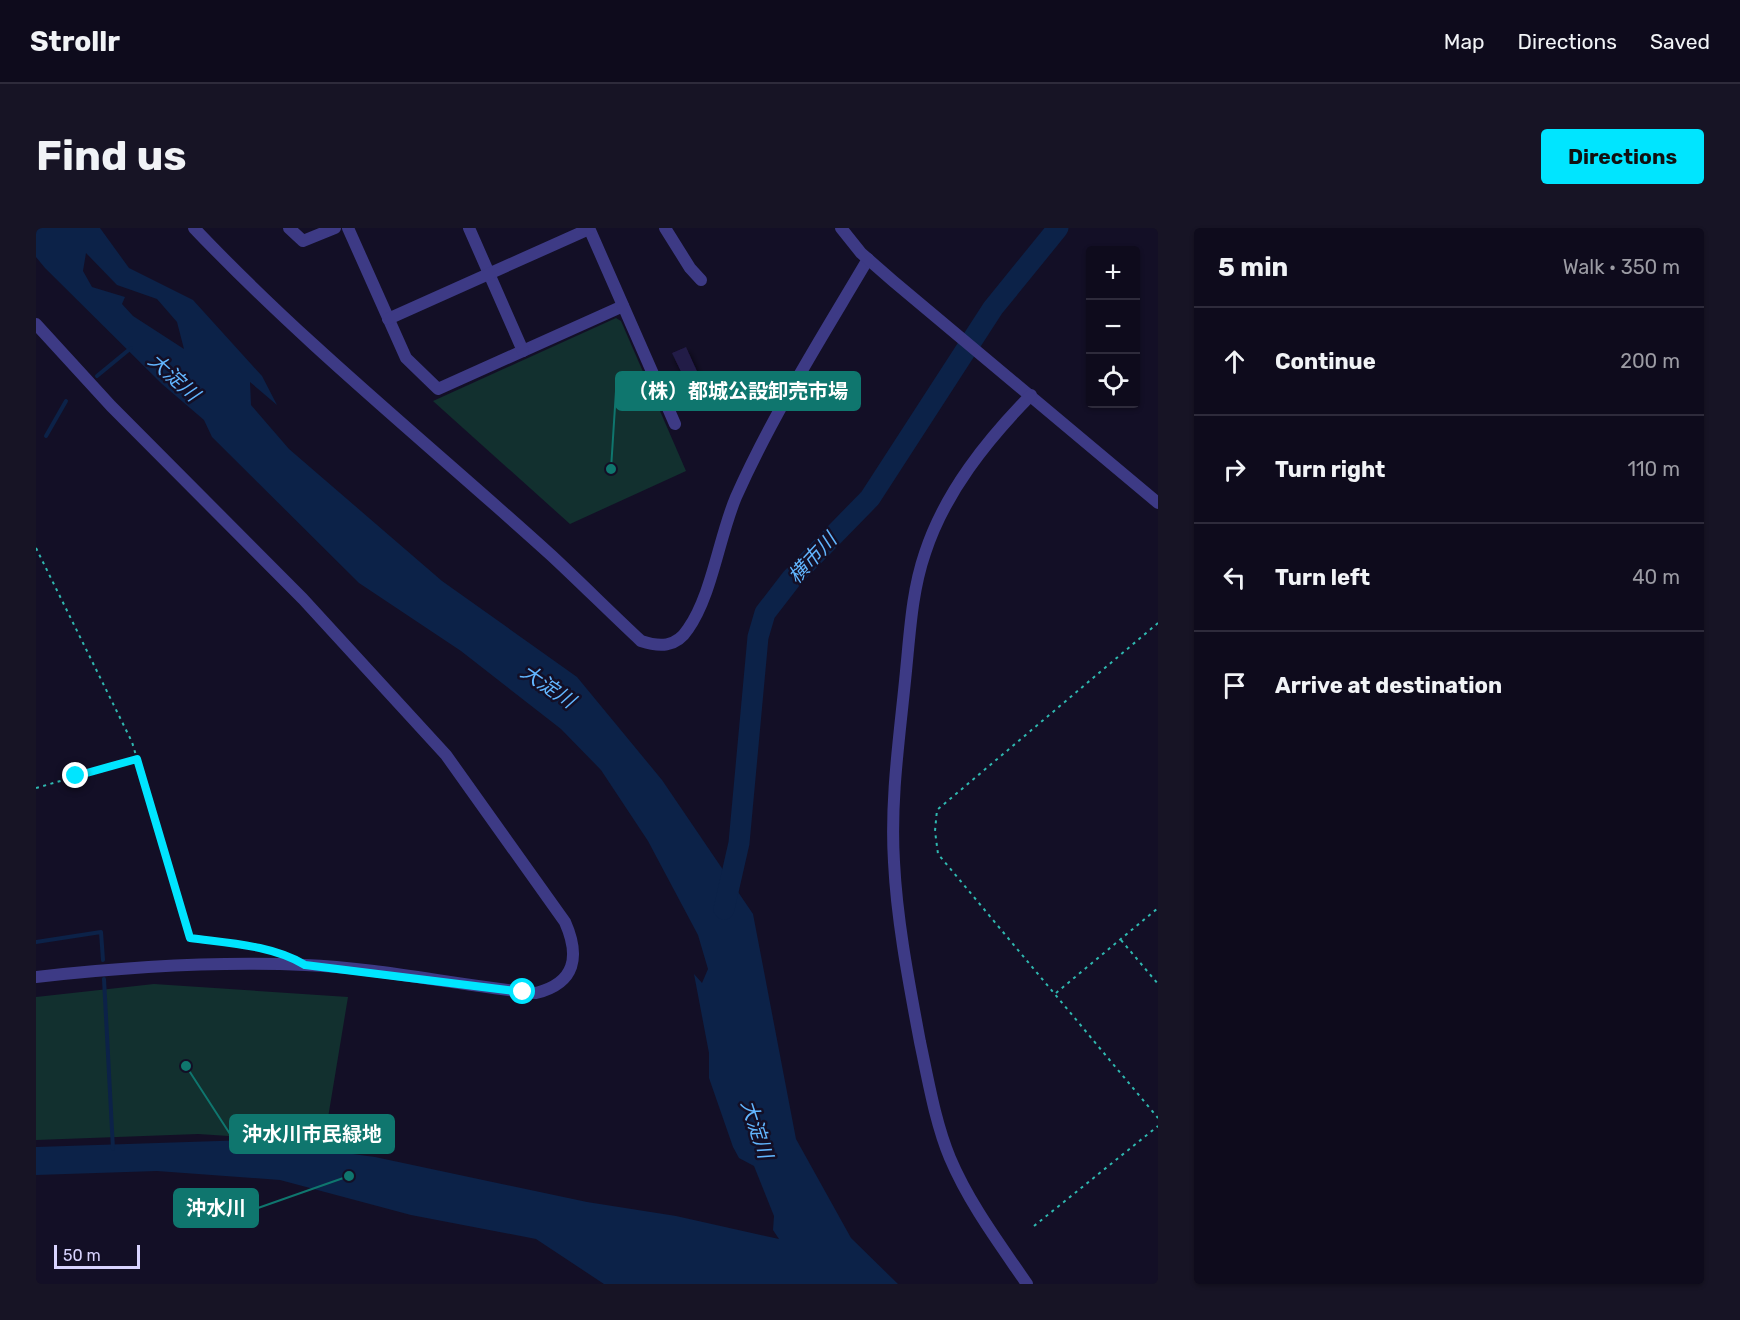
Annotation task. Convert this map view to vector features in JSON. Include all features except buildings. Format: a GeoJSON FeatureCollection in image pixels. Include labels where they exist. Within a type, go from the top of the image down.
{"type":"FeatureCollection","features":[{"type":"Feature","properties":{"kind":"street"},"geometry":{"type":"LineString","coordinates":[[194,228],[248,285],[553,557],[640,641],[658,646],[674,643],[688,630],[699,607],[735,500],[769,426],[868,259]]}},
{"type":"Feature","properties":{"kind":"street"},"geometry":{"type":"LineString","coordinates":[[290,228],[303,241],[335,228]]}},
{"type":"Feature","properties":{"kind":"street"},"geometry":{"type":"LineString","coordinates":[[348,228],[406,358],[438,389],[623,306]]}},
{"type":"Feature","properties":{"kind":"street"},"geometry":{"type":"LineString","coordinates":[[469,228],[523,351]]}},
{"type":"Feature","properties":{"kind":"street"},"geometry":{"type":"LineString","coordinates":[[388,319],[589,228],[675,424]]}},
{"type":"Feature","properties":{"kind":"street"},"geometry":{"type":"LineString","coordinates":[[665,228],[690,268],[702,280]]}},
{"type":"Feature","properties":{"kind":"street"},"geometry":{"type":"LineString","coordinates":[[842,228],[868,259],[1158,503]]}},
{"type":"Feature","properties":{"kind":"street"},"geometry":{"type":"LineString","coordinates":[[36,324],[111,406],[303,599],[446,755],[565,922],[573,952],[573,963],[560,984],[536,993],[305,965],[218,964],[123,968],[36,976]]}},
{"type":"Feature","properties":{"kind":"street"},"geometry":{"type":"LineString","coordinates":[[1027,392],[970,465],[938,520],[924,554],[910,610],[899,727],[894,862],[908,980],[928,1081],[949,1157],[979,1214],[1027,1284]]}},
{"type":"Feature","properties":{"kind":"path"},"geometry":{"type":"LineString","coordinates":[[36,548],[123,723],[137,759],[190,938],[275,953]]}},
{"type":"Feature","properties":{"kind":"path"},"geometry":{"type":"LineString","coordinates":[[1158,623],[937,810],[935,831],[938,854],[1158,1118]]}},
{"type":"Feature","properties":{"kind":"path"},"geometry":{"type":"LineString","coordinates":[[36,788],[137,759]]}},
{"type":"Feature","properties":{"kind":"path"},"geometry":{"type":"LineString","coordinates":[[1056,993],[1158,908]]}},
{"type":"Feature","properties":{"kind":"path"},"geometry":{"type":"LineString","coordinates":[[1120,940],[1158,984]]}},
{"type":"Feature","properties":{"kind":"path"},"geometry":{"type":"LineString","coordinates":[[1034,1226],[1158,1126]]}},
{"type":"Feature","properties":{"kind":"green space"},"geometry":{"type":"Polygon","coordinates":[[[616,318],[621,321],[686,471],[570,524],[433,401],[616,318]]]}},
{"type":"Feature","properties":{"kind":"green space"},"geometry":{"type":"Polygon","coordinates":[[[154,984],[348,997],[324,1142],[198,1134],[36,1140],[36,997],[154,984]]]}},
{"type":"Feature","properties":{"kind":"water","name":"大淀川"},"geometry":{"type":"Polygon","coordinates":[[[36,228],[100,228],[129,268],[193,300],[262,376],[277,405],[250,382],[251,405],[289,449],[442,581],[577,677],[662,780],[753,914],[796,1139],[851,1238],[898,1284],[604,1284],[536,1239],[411,1215],[280,1180],[157,1171],[36,1175],[36,1147],[249,1140],[375,1157],[587,1202],[676,1216],[779,1239],[773,1230],[774,1216],[754,1166],[739,1158],[733,1147],[709,1078],[709,1053],[694,974],[702,983],[708,969],[698,935],[648,841],[601,770],[561,729],[461,651],[359,583],[212,437],[204,420],[162,384],[36,257],[36,228]],[[86,253],[83,271],[92,287],[125,297],[122,304],[133,316],[184,349],[177,322],[157,299],[117,285],[86,253]]]}},
{"type":"Feature","properties":{"kind":"waterway","name":"横市川"},"geometry":{"type":"LineString","coordinates":[[724,909],[739,843],[758,637],[765,613],[792,578],[870,498],[993,308],[1058,228]]}},
{"type":"Feature","properties":{"kind":"waterway"},"geometry":{"type":"LineString","coordinates":[[97,376],[131,348]]}},
{"type":"Feature","properties":{"kind":"waterway"},"geometry":{"type":"LineString","coordinates":[[46,436],[66,401]]}},
{"type":"Feature","properties":{"kind":"waterway"},"geometry":{"type":"LineString","coordinates":[[36,942],[101,932],[103,960]]}},
{"type":"Feature","properties":{"kind":"waterway"},"geometry":{"type":"LineString","coordinates":[[104,979],[113,1149]]}},
{"type":"Feature","properties":{"kind":"place","name":"（株）都城公設卸売市場"},"geometry":{"type":"Point","coordinates":[611,469]}},
{"type":"Feature","properties":{"kind":"place","name":"沖水川市民緑地"},"geometry":{"type":"Point","coordinates":[186,1066]}},
{"type":"Feature","properties":{"kind":"place","name":"沖水川"},"geometry":{"type":"Point","coordinates":[349,1176]}},
{"type":"Feature","properties":{"kind":"route"},"geometry":{"type":"LineString","coordinates":[[76,776],[137,759],[190,938],[275,953],[294,958],[305,965],[523,992]]}}]}
